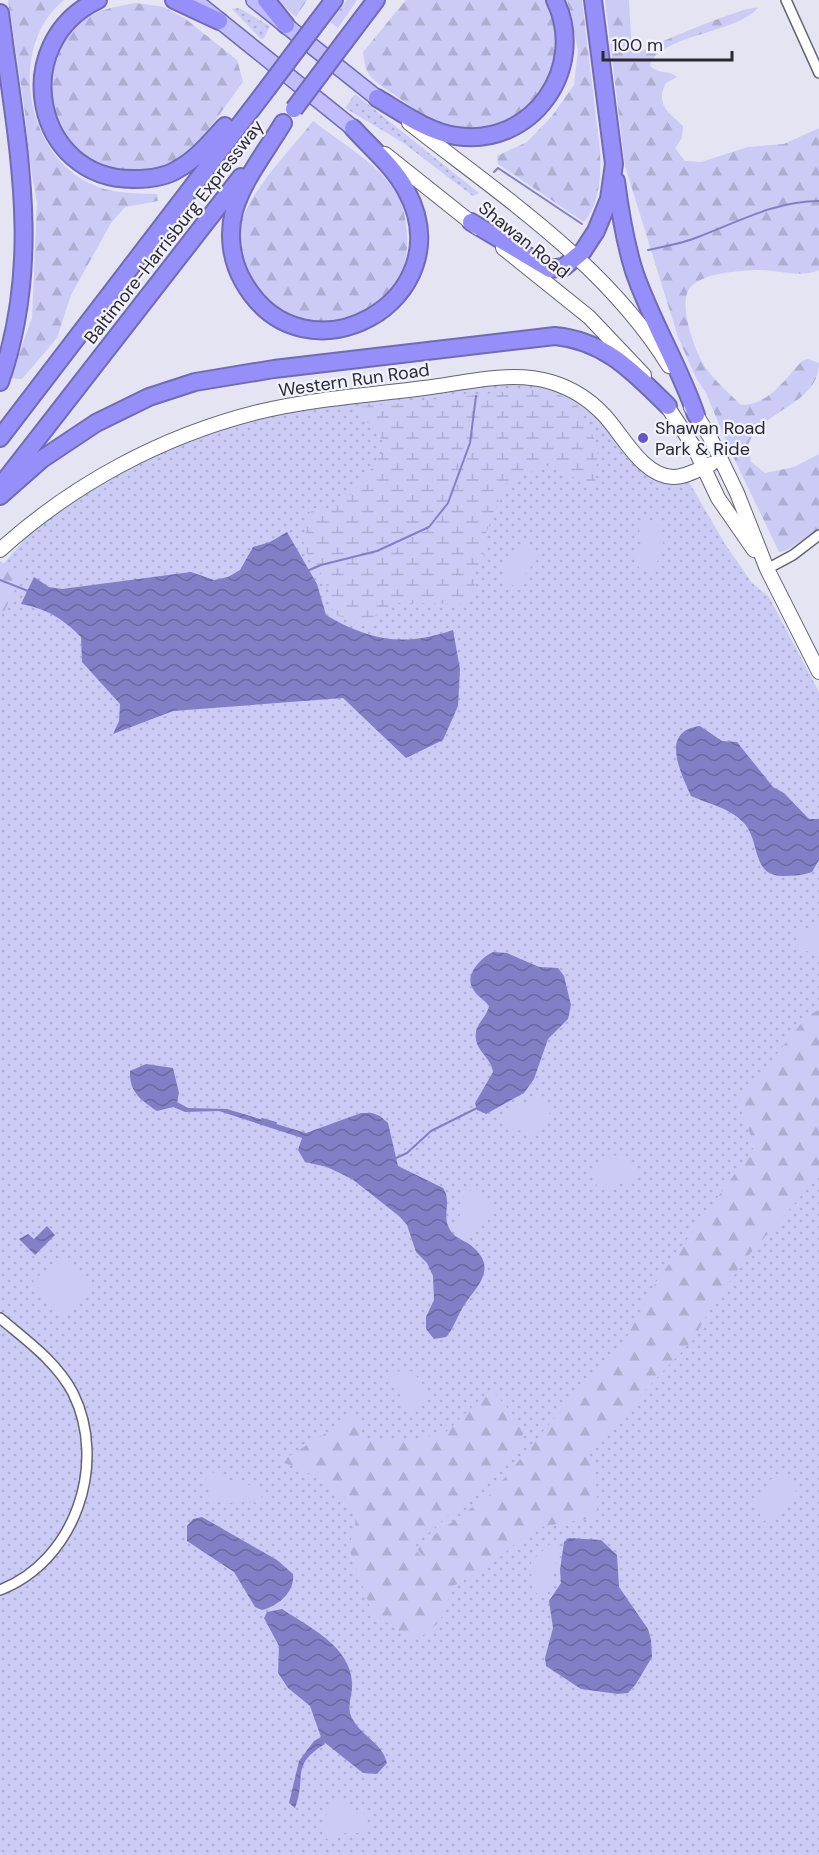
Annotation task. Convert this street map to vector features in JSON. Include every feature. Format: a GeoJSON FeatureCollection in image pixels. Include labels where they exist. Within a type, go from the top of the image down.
{"type":"FeatureCollection","features":[{"type":"Feature","properties":{"kind":"highway"},"geometry":{"type":"LineString","coordinates":[[98,0],[81,9],[63,26],[49,49],[42,74],[45,111],[56,137],[72,155],[92,169],[108,176],[126,179],[151,178],[178,170],[192,160],[263,86]]}},
{"type":"Feature","properties":{"kind":"highway"},"geometry":{"type":"LineString","coordinates":[[174,0],[219,21]]}},
{"type":"Feature","properties":{"kind":"highway"},"geometry":{"type":"LineString","coordinates":[[266,0],[286,25]]}},
{"type":"Feature","properties":{"kind":"highway"},"geometry":{"type":"LineString","coordinates":[[314,17],[321,0]]}},
{"type":"Feature","properties":{"kind":"highway","name":"Baltimore-Harrisburg Expressway"},"geometry":{"type":"LineString","coordinates":[[0,438],[102,306],[314,17],[334,0]]}},
{"type":"Feature","properties":{"kind":"highway","name":"Baltimore-Harrisburg Expressway"},"geometry":{"type":"LineString","coordinates":[[0,486],[64,408],[376,0]]}},
{"type":"Feature","properties":{"kind":"highway"},"geometry":{"type":"LineString","coordinates":[[362,19],[381,0]]}},
{"type":"Feature","properties":{"kind":"highway"},"geometry":{"type":"LineString","coordinates":[[377,98],[425,125],[454,136],[484,136],[515,126],[545,102],[562,66],[564,27],[555,0]]}},
{"type":"Feature","properties":{"kind":"highway"},"geometry":{"type":"LineString","coordinates":[[593,0],[614,164],[628,251],[647,303],[681,374],[696,415]]}},
{"type":"Feature","properties":{"kind":"highway"},"geometry":{"type":"LineString","coordinates":[[0,13],[21,184],[26,250],[20,305],[0,382]]}},
{"type":"Feature","properties":{"kind":"highway"},"geometry":{"type":"LineString","coordinates":[[283,123],[237,202],[232,223],[232,254],[247,288],[263,307],[292,324],[321,331],[358,325],[389,306],[411,274],[418,247],[418,221],[406,189],[352,128]]}},
{"type":"Feature","properties":{"kind":"highway"},"geometry":{"type":"LineString","coordinates":[[102,306],[225,126]]}},
{"type":"Feature","properties":{"kind":"highway"},"geometry":{"type":"LineString","coordinates":[[471,222],[550,269],[564,267],[578,258],[596,231],[605,212],[614,164]]}},
{"type":"Feature","properties":{"kind":"highway"},"geometry":{"type":"LineString","coordinates":[[0,496],[66,441],[129,406],[195,382],[274,369],[555,336],[586,342],[602,349],[626,366],[668,406]]}},
{"type":"Feature","properties":{"kind":"main road","name":"Shawan Road"},"geometry":{"type":"LineString","coordinates":[[194,0],[589,317],[638,368],[668,406],[708,466],[744,510]]}},
{"type":"Feature","properties":{"kind":"main road","name":"Shawan Road"},"geometry":{"type":"LineString","coordinates":[[254,0],[578,258],[608,287],[644,329],[710,436],[744,510],[767,569],[819,672]]}},
{"type":"Feature","properties":{"kind":"main road","name":"Western Run Road"},"geometry":{"type":"LineString","coordinates":[[0,550],[34,522],[99,477],[158,447],[226,421],[306,403],[481,381],[531,378],[566,387],[592,404],[655,472],[676,477],[708,466]]}},
{"type":"Feature","properties":{"kind":"main road","name":"Shawan Road"},"geometry":{"type":"LineString","coordinates":[[696,415],[718,498],[767,569]]}},
{"type":"Feature","properties":{"kind":"street"},"geometry":{"type":"LineString","coordinates":[[786,0],[819,73]]}},
{"type":"Feature","properties":{"kind":"street"},"geometry":{"type":"LineString","coordinates":[[767,569],[793,555],[819,535]]}},
{"type":"Feature","properties":{"kind":"street"},"geometry":{"type":"LineString","coordinates":[[0,1318],[50,1361],[62,1376],[81,1412],[87,1456],[81,1502],[61,1542],[25,1576],[0,1590]]}},
{"type":"Feature","properties":{"kind":"green space"},"geometry":{"type":"Polygon","coordinates":[[[8,0],[64,0],[46,20],[35,44],[30,70],[31,97],[38,124],[50,148],[67,168],[97,187],[131,193],[157,194],[158,201],[125,207],[111,223],[71,295],[57,338],[22,379],[10,378],[32,318],[37,203],[8,0]]]}},
{"type":"Feature","properties":{"kind":"green space"},"geometry":{"type":"Polygon","coordinates":[[[277,0],[307,0],[296,17],[277,0]]]}},
{"type":"Feature","properties":{"kind":"green space"},"geometry":{"type":"Polygon","coordinates":[[[347,0],[357,0],[338,28],[330,22],[347,0]]]}},
{"type":"Feature","properties":{"kind":"green space"},"geometry":{"type":"Polygon","coordinates":[[[406,0],[546,0],[554,21],[555,57],[549,77],[539,94],[524,109],[507,120],[488,127],[467,129],[433,122],[380,85],[367,69],[363,52],[406,0]]]}},
{"type":"Feature","properties":{"kind":"green space"},"geometry":{"type":"Polygon","coordinates":[[[567,0],[582,0],[600,151],[596,198],[584,222],[498,164],[497,156],[527,142],[552,116],[574,85],[578,50],[567,0]]]}},
{"type":"Feature","properties":{"kind":"green space"},"geometry":{"type":"Polygon","coordinates":[[[605,0],[629,0],[631,39],[636,50],[642,51],[721,18],[751,8],[758,8],[734,23],[673,44],[651,61],[650,66],[653,68],[677,77],[666,83],[662,97],[665,107],[683,126],[682,138],[675,148],[685,161],[701,162],[748,147],[784,144],[819,128],[819,270],[804,274],[763,270],[729,272],[701,279],[689,289],[686,296],[686,314],[691,335],[704,366],[741,405],[760,401],[768,396],[802,361],[808,359],[819,363],[816,377],[810,388],[765,423],[748,445],[751,462],[765,473],[794,467],[819,454],[819,529],[785,551],[779,552],[678,337],[625,166],[605,0]]]}},
{"type":"Feature","properties":{"kind":"green space"},"geometry":{"type":"Polygon","coordinates":[[[136,3],[164,7],[187,20],[237,60],[243,82],[197,143],[175,163],[163,169],[122,174],[94,162],[61,134],[51,113],[48,97],[49,81],[58,51],[76,26],[100,11],[136,3]]]}},
{"type":"Feature","properties":{"kind":"green space"},"geometry":{"type":"Polygon","coordinates":[[[239,8],[270,26],[264,38],[261,39],[232,9],[239,8]]]}},
{"type":"Feature","properties":{"kind":"green space"},"geometry":{"type":"Polygon","coordinates":[[[355,94],[479,193],[473,196],[402,142],[345,108],[355,94]]]}},
{"type":"Feature","properties":{"kind":"green space"},"geometry":{"type":"Polygon","coordinates":[[[313,121],[369,162],[388,181],[401,202],[407,236],[403,268],[389,294],[367,311],[341,321],[313,323],[286,316],[262,299],[246,273],[238,247],[238,235],[244,215],[260,187],[313,121]]]}},
{"type":"Feature","properties":{"kind":"green space"},"geometry":{"type":"Polygon","coordinates":[[[509,383],[552,388],[576,398],[590,410],[638,467],[652,477],[669,482],[689,482],[725,544],[752,583],[769,597],[819,692],[819,1855],[0,1855],[0,568],[34,528],[101,482],[137,462],[228,425],[307,408],[509,383]]]}},
{"type":"Feature","properties":{"kind":"green space"},"geometry":{"type":"Polygon","coordinates":[[[544,388],[576,402],[598,447],[595,487],[545,465],[505,485],[486,533],[483,560],[474,570],[476,582],[467,604],[397,603],[378,612],[368,626],[337,615],[331,607],[329,592],[322,575],[303,548],[309,513],[338,505],[362,481],[386,446],[375,429],[350,408],[544,388]]]}},
{"type":"Feature","properties":{"kind":"green space"},"geometry":{"type":"Polygon","coordinates":[[[653,520],[658,522],[664,547],[657,562],[659,565],[654,570],[641,571],[633,557],[641,546],[639,527],[642,522],[653,520]]]}},
{"type":"Feature","properties":{"kind":"green space"},"geometry":{"type":"Polygon","coordinates":[[[526,547],[535,548],[539,557],[523,577],[525,584],[519,589],[505,581],[505,559],[526,547]]]}},
{"type":"Feature","properties":{"kind":"green space"},"geometry":{"type":"Polygon","coordinates":[[[0,561],[8,567],[25,571],[0,619],[0,561]]]}},
{"type":"Feature","properties":{"kind":"green space"},"geometry":{"type":"Polygon","coordinates":[[[819,922],[819,952],[804,951],[798,947],[796,934],[819,922]]]}},
{"type":"Feature","properties":{"kind":"green space"},"geometry":{"type":"Polygon","coordinates":[[[819,1010],[819,1176],[746,1258],[709,1311],[693,1340],[588,1450],[595,1472],[599,1517],[544,1526],[522,1538],[492,1564],[450,1588],[446,1607],[435,1626],[413,1641],[405,1638],[398,1630],[372,1612],[349,1549],[355,1522],[355,1513],[351,1505],[323,1482],[280,1462],[356,1414],[366,1442],[407,1441],[445,1433],[491,1389],[523,1426],[523,1448],[413,1547],[431,1566],[416,1548],[492,1493],[551,1422],[620,1350],[656,1282],[755,1146],[738,1103],[807,1016],[819,1010]]]}},
{"type":"Feature","properties":{"kind":"green space"},"geometry":{"type":"Polygon","coordinates":[[[534,1099],[544,1099],[551,1111],[538,1131],[530,1134],[503,1125],[500,1121],[504,1112],[534,1099]]]}},
{"type":"Feature","properties":{"kind":"green space"},"geometry":{"type":"Polygon","coordinates":[[[621,1154],[638,1172],[632,1182],[617,1182],[611,1189],[597,1186],[594,1178],[599,1160],[621,1154]]]}},
{"type":"Feature","properties":{"kind":"green space"},"geometry":{"type":"Polygon","coordinates":[[[471,1190],[486,1199],[491,1206],[492,1214],[488,1220],[465,1235],[455,1225],[463,1209],[464,1196],[471,1190]]]}},
{"type":"Feature","properties":{"kind":"green space"},"geometry":{"type":"Polygon","coordinates":[[[65,1254],[94,1287],[62,1315],[33,1281],[65,1254]]]}},
{"type":"Feature","properties":{"kind":"green space"},"geometry":{"type":"Polygon","coordinates":[[[404,1368],[413,1372],[428,1391],[422,1405],[410,1414],[404,1410],[401,1396],[389,1383],[392,1376],[404,1368]]]}},
{"type":"Feature","properties":{"kind":"green space"},"geometry":{"type":"Polygon","coordinates":[[[211,1472],[255,1488],[262,1497],[259,1505],[249,1498],[237,1503],[211,1502],[206,1478],[211,1472]]]}},
{"type":"Feature","properties":{"kind":"green space"},"geometry":{"type":"Polygon","coordinates":[[[779,1474],[790,1478],[796,1485],[795,1498],[771,1523],[762,1518],[756,1498],[767,1489],[770,1480],[779,1474]]]}},
{"type":"Feature","properties":{"kind":"green space"},"geometry":{"type":"Polygon","coordinates":[[[550,1544],[557,1548],[559,1554],[553,1572],[555,1584],[546,1595],[539,1596],[532,1588],[531,1562],[550,1544]]]}},
{"type":"Feature","properties":{"kind":"green space"},"geometry":{"type":"Polygon","coordinates":[[[341,1801],[365,1815],[367,1826],[361,1833],[343,1833],[331,1841],[323,1836],[327,1810],[335,1802],[341,1801]]]}},
{"type":"Feature","properties":{"kind":"water"},"geometry":{"type":"Polygon","coordinates":[[[287,532],[317,584],[326,615],[358,631],[388,639],[419,638],[453,630],[460,669],[458,706],[443,740],[406,758],[343,698],[173,711],[113,734],[119,721],[120,704],[82,662],[81,637],[54,615],[21,604],[34,577],[49,587],[62,589],[191,572],[214,580],[228,577],[240,570],[253,547],[270,542],[287,532]]]}},
{"type":"Feature","properties":{"kind":"water"},"geometry":{"type":"Polygon","coordinates":[[[700,726],[722,741],[737,742],[773,787],[784,793],[809,819],[819,819],[819,860],[812,872],[784,876],[766,871],[761,865],[753,839],[744,823],[725,810],[691,796],[682,776],[676,754],[676,744],[687,730],[700,726]]]}},
{"type":"Feature","properties":{"kind":"water"},"geometry":{"type":"Polygon","coordinates":[[[493,952],[507,953],[539,967],[558,968],[564,976],[571,1005],[568,1019],[548,1039],[534,1079],[524,1093],[486,1114],[477,1110],[475,1103],[493,1072],[492,1066],[477,1044],[476,1032],[489,1006],[475,992],[470,982],[476,966],[493,952]]]}},
{"type":"Feature","properties":{"kind":"water"},"geometry":{"type":"Polygon","coordinates":[[[146,1064],[173,1068],[179,1093],[177,1102],[188,1108],[227,1109],[306,1133],[361,1113],[372,1113],[388,1123],[398,1166],[443,1188],[447,1198],[446,1218],[449,1228],[454,1235],[474,1248],[484,1263],[483,1277],[446,1337],[434,1339],[426,1329],[426,1317],[434,1300],[433,1276],[427,1263],[416,1252],[407,1225],[399,1216],[352,1179],[327,1167],[305,1162],[298,1150],[302,1138],[219,1111],[185,1112],[173,1107],[157,1111],[137,1095],[130,1078],[130,1071],[146,1064]]]}},
{"type":"Feature","properties":{"kind":"water"},"geometry":{"type":"Polygon","coordinates":[[[47,1226],[55,1235],[35,1255],[19,1239],[28,1234],[34,1239],[47,1226]]]}},
{"type":"Feature","properties":{"kind":"water"},"geometry":{"type":"Polygon","coordinates":[[[202,1517],[277,1560],[293,1574],[291,1587],[279,1602],[262,1610],[255,1607],[234,1572],[187,1541],[187,1526],[193,1519],[202,1517]]]}},
{"type":"Feature","properties":{"kind":"water"},"geometry":{"type":"Polygon","coordinates":[[[569,1538],[601,1540],[617,1555],[619,1587],[648,1629],[652,1657],[628,1693],[618,1694],[581,1689],[546,1666],[545,1658],[553,1628],[549,1601],[561,1583],[560,1570],[564,1542],[569,1538]]]}},
{"type":"Feature","properties":{"kind":"water"},"geometry":{"type":"Polygon","coordinates":[[[282,1609],[315,1630],[344,1658],[350,1670],[352,1683],[349,1706],[353,1720],[381,1750],[387,1763],[377,1774],[363,1773],[324,1742],[325,1744],[314,1751],[303,1765],[295,1808],[289,1803],[299,1761],[314,1741],[321,1737],[310,1706],[288,1688],[278,1673],[279,1646],[264,1618],[267,1612],[282,1609]]]}},
{"type":"Feature","properties":{"kind":"waterway"},"geometry":{"type":"LineString","coordinates":[[494,172],[498,168],[582,224]]}},
{"type":"Feature","properties":{"kind":"waterway"},"geometry":{"type":"LineString","coordinates":[[648,250],[692,239],[772,208],[819,201]]}},
{"type":"Feature","properties":{"kind":"waterway"},"geometry":{"type":"LineString","coordinates":[[307,571],[321,565],[377,551],[429,527],[448,503],[470,443],[476,396]]}},
{"type":"Feature","properties":{"kind":"waterway"},"geometry":{"type":"LineString","coordinates":[[0,580],[28,591]]}},
{"type":"Feature","properties":{"kind":"waterway"},"geometry":{"type":"LineString","coordinates":[[396,1158],[407,1153],[431,1131],[477,1108]]}},
{"type":"Feature","properties":{"kind":"waterway"},"geometry":{"type":"LineString","coordinates":[[262,1119],[276,1123]]}},
{"type":"Feature","properties":{"kind":"place","name":"Shawan Road Park & Ride"},"geometry":{"type":"Point","coordinates":[643,438]}}]}
